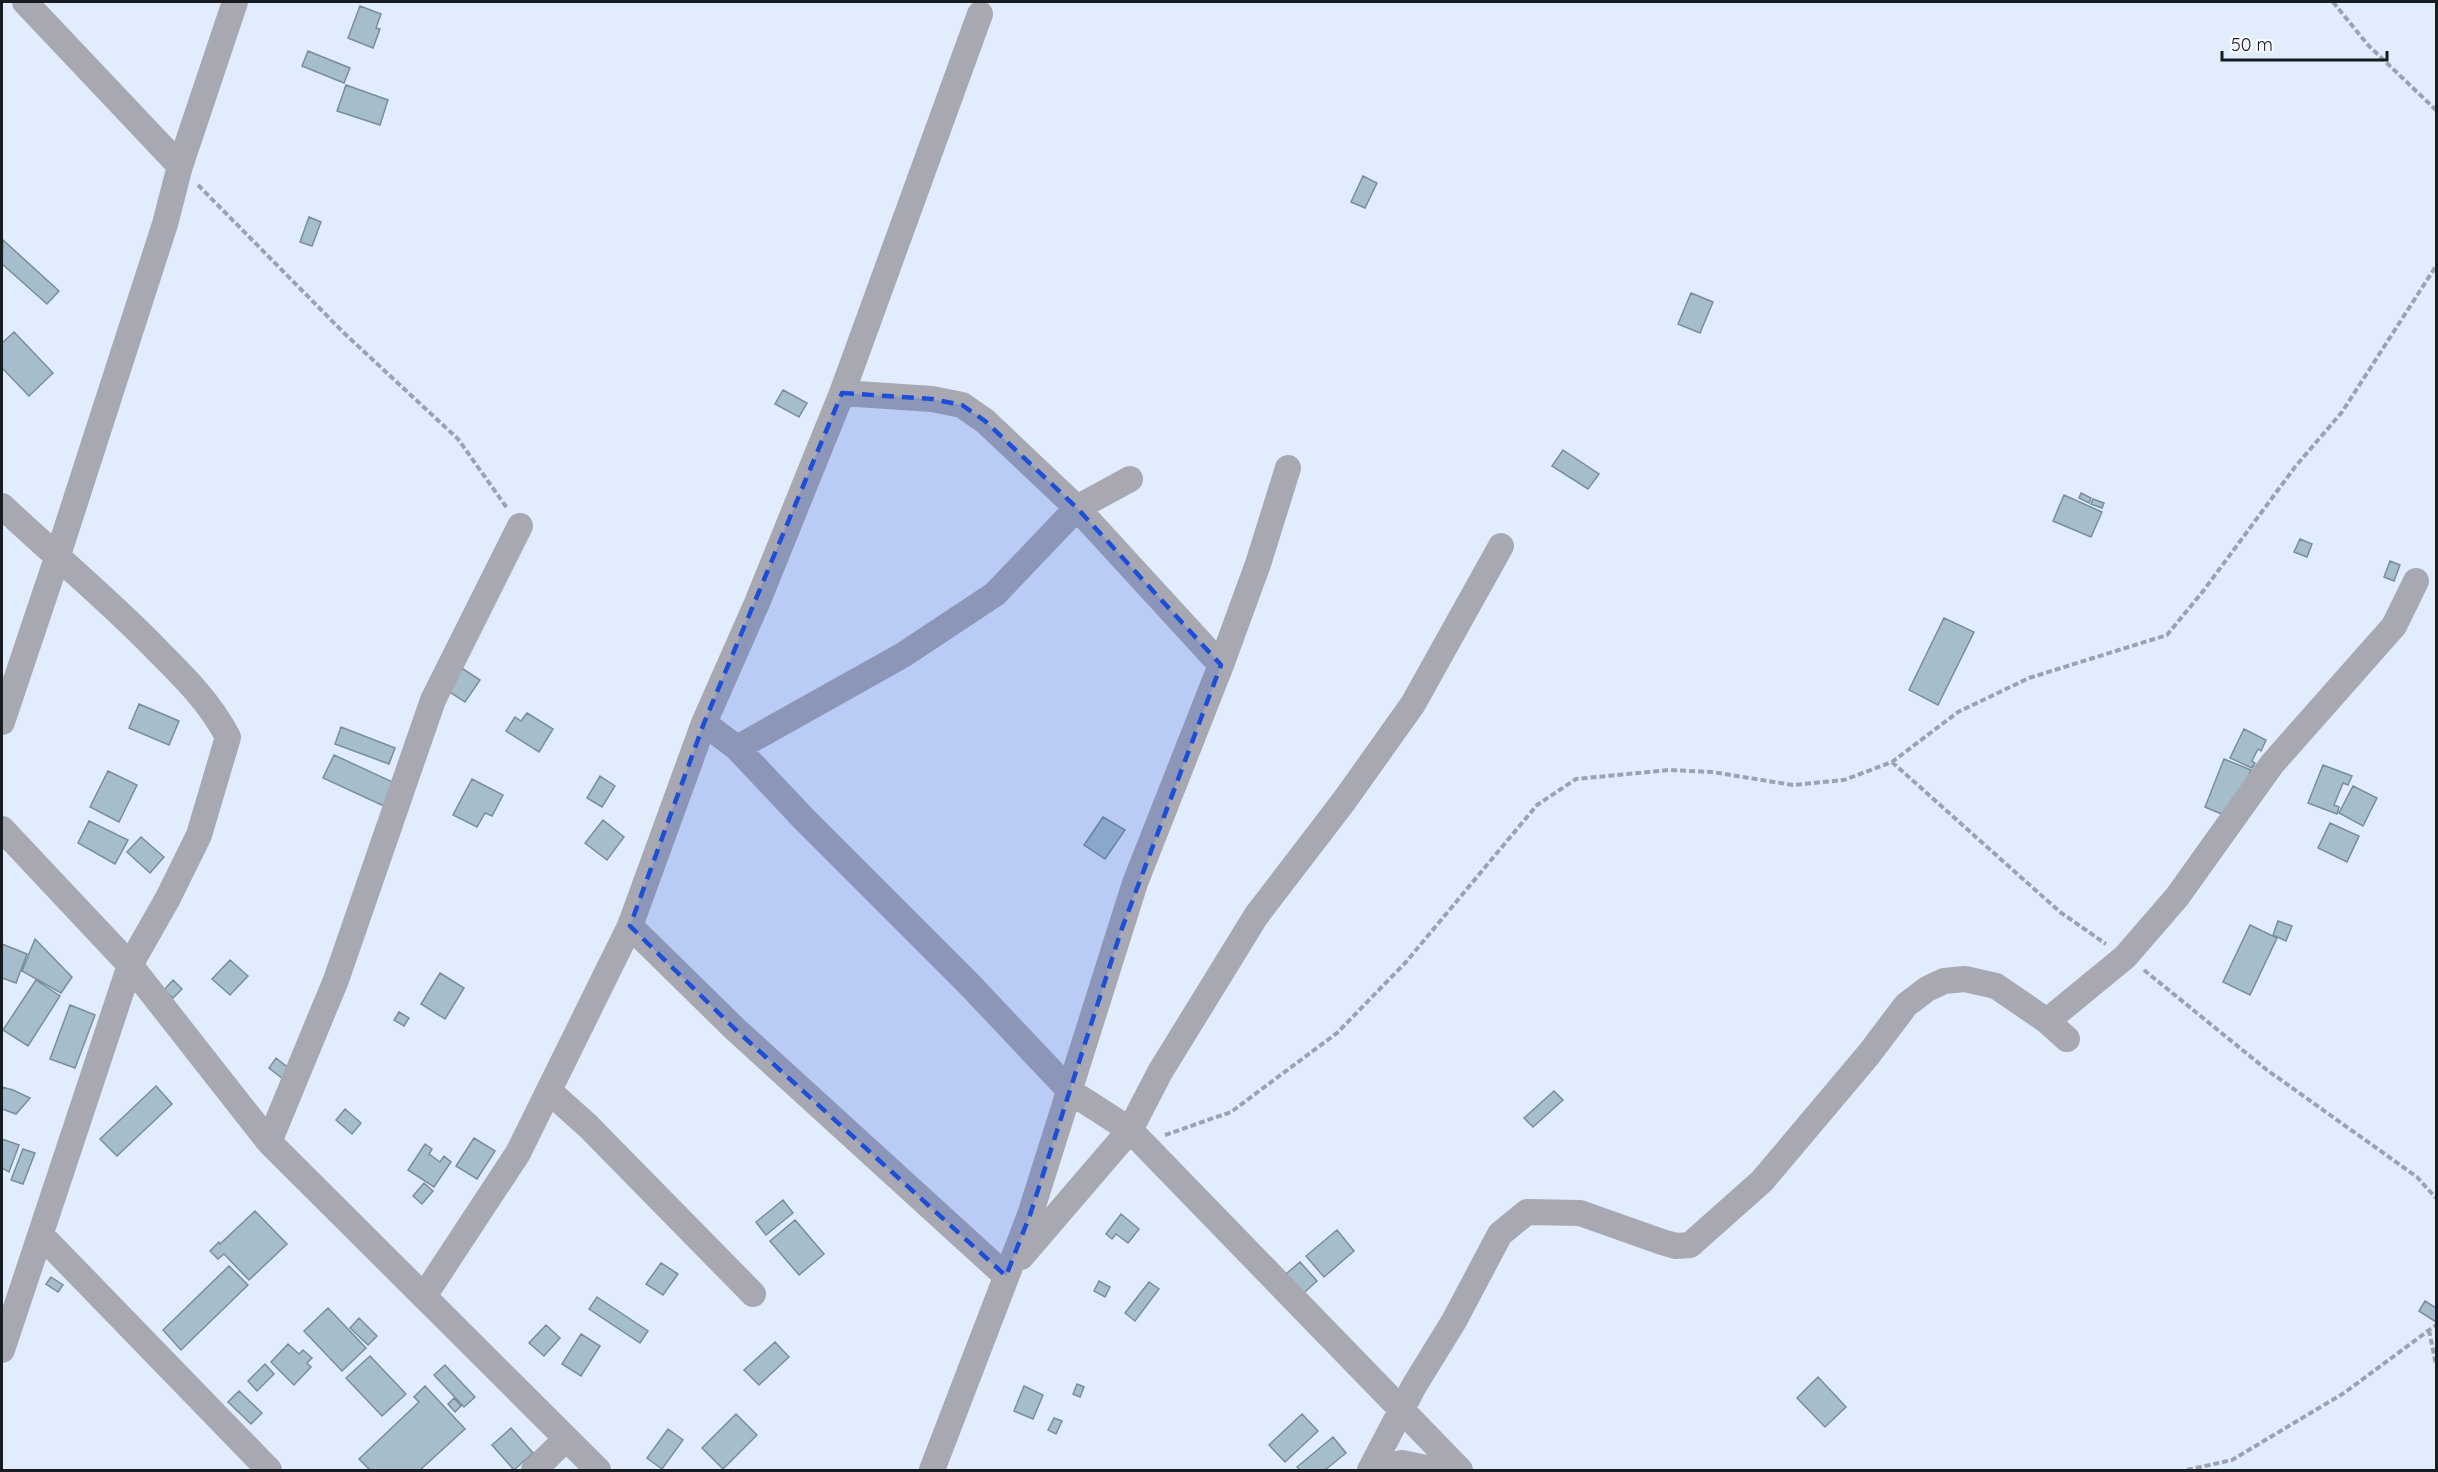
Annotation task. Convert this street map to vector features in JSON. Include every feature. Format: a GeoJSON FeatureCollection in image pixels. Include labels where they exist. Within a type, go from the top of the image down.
{"type":"FeatureCollection","features":[{"type":"Feature","properties":{"kind":"street"},"geometry":{"type":"LineString","coordinates":[[25,2],[180,166]]}},
{"type":"Feature","properties":{"kind":"street"},"geometry":{"type":"LineString","coordinates":[[2,722],[165,224],[180,166],[238,2]]}},
{"type":"Feature","properties":{"kind":"street"},"geometry":{"type":"LineString","coordinates":[[424,1296],[518,1153],[630,926],[704,723],[757,603],[842,393],[980,14]]}},
{"type":"Feature","properties":{"kind":"street"},"geometry":{"type":"LineString","coordinates":[[842,393],[932,399],[962,405],[985,421],[1077,508],[1221,665]]}},
{"type":"Feature","properties":{"kind":"street"},"geometry":{"type":"LineString","coordinates":[[932,1470],[1030,1215],[1071,1092],[1135,883],[1221,665],[1258,564],[1288,468]]}},
{"type":"Feature","properties":{"kind":"street"},"geometry":{"type":"LineString","coordinates":[[737,748],[903,655],[995,594],[1077,508],[1130,479]]}},
{"type":"Feature","properties":{"kind":"street"},"geometry":{"type":"LineString","coordinates":[[2,506],[57,558],[118,609],[198,691],[216,713],[228,736],[200,835],[130,965],[2,1350]]}},
{"type":"Feature","properties":{"kind":"street"},"geometry":{"type":"LineString","coordinates":[[269,1142],[336,980],[433,700],[520,526]]}},
{"type":"Feature","properties":{"kind":"street"},"geometry":{"type":"LineString","coordinates":[[1006,1276],[1137,1136],[1160,1072],[1256,916],[1344,801],[1413,704],[1501,546]]}},
{"type":"Feature","properties":{"kind":"street"},"geometry":{"type":"LineString","coordinates":[[2047,1021],[2125,957],[2177,897],[2272,764],[2394,626],[2416,581]]}},
{"type":"Feature","properties":{"kind":"street"},"geometry":{"type":"LineString","coordinates":[[704,723],[737,748],[1071,1092],[1137,1136],[1401,1412],[1460,1470]]}},
{"type":"Feature","properties":{"kind":"street"},"geometry":{"type":"LineString","coordinates":[[2,829],[130,965],[269,1142],[598,1470]]}},
{"type":"Feature","properties":{"kind":"street"},"geometry":{"type":"LineString","coordinates":[[630,926],[735,1029],[1006,1276]]}},
{"type":"Feature","properties":{"kind":"street"},"geometry":{"type":"LineString","coordinates":[[1371,1470],[1500,1234],[1527,1212],[1580,1213],[1662,1242],[1676,1246],[1690,1245],[1762,1180],[1869,1054],[1906,1005],[1944,981],[1965,979],[1996,986],[2047,1021],[2067,1039]]}},
{"type":"Feature","properties":{"kind":"street"},"geometry":{"type":"LineString","coordinates":[[549,1091],[588,1126],[753,1294]]}},
{"type":"Feature","properties":{"kind":"street"},"geometry":{"type":"LineString","coordinates":[[41,1235],[269,1470]]}},
{"type":"Feature","properties":{"kind":"street"},"geometry":{"type":"LineString","coordinates":[[534,1470],[566,1439]]}},
{"type":"Feature","properties":{"kind":"street"},"geometry":{"type":"LineString","coordinates":[[1371,1470],[1402,1463],[1436,1470]]}},
{"type":"Feature","properties":{"kind":"path"},"geometry":{"type":"LineString","coordinates":[[2333,2],[2368,45],[2436,110]]}},
{"type":"Feature","properties":{"kind":"path"},"geometry":{"type":"LineString","coordinates":[[180,166],[344,333],[458,439],[520,526]]}},
{"type":"Feature","properties":{"kind":"path"},"geometry":{"type":"LineString","coordinates":[[1137,1136],[1231,1112],[1337,1033],[1406,962],[1537,805],[1576,779],[1680,770],[1712,772],[1793,785],[1844,780],[1892,762],[1958,712],[2030,678],[2167,635],[2204,590],[2295,466],[2342,412],[2436,266]]}},
{"type":"Feature","properties":{"kind":"path"},"geometry":{"type":"LineString","coordinates":[[1892,762],[2060,912],[2158,980],[2267,1070],[2417,1177],[2436,1198]]}},
{"type":"Feature","properties":{"kind":"path"},"geometry":{"type":"LineString","coordinates":[[2187,1470],[2232,1460],[2344,1393],[2436,1325]]}},
{"type":"Feature","properties":{"kind":"path"},"geometry":{"type":"LineString","coordinates":[[2429,1330],[2436,1365]]}},
{"type":"Feature","properties":{"kind":"highlighted area"},"geometry":{"type":"Polygon","coordinates":[[[842,393],[932,399],[962,405],[985,421],[1077,508],[1221,665],[1121,931],[1030,1215],[1006,1276],[735,1029],[630,926],[704,723],[842,393]]]}},
{"type":"Feature","properties":{"kind":"building"},"geometry":{"type":"Polygon","coordinates":[[[360,6],[381,14],[376,28],[380,29],[373,48],[348,38],[360,6]]]}},
{"type":"Feature","properties":{"kind":"building"},"geometry":{"type":"Polygon","coordinates":[[[308,51],[350,68],[344,83],[302,66],[308,51]]]}},
{"type":"Feature","properties":{"kind":"building"},"geometry":{"type":"Polygon","coordinates":[[[346,85],[388,100],[380,125],[337,111],[346,85]]]}},
{"type":"Feature","properties":{"kind":"building"},"geometry":{"type":"Polygon","coordinates":[[[1363,176],[1377,183],[1365,208],[1351,202],[1363,176]]]}},
{"type":"Feature","properties":{"kind":"building"},"geometry":{"type":"Polygon","coordinates":[[[309,217],[321,222],[312,246],[300,242],[309,217]]]}},
{"type":"Feature","properties":{"kind":"building"},"geometry":{"type":"Polygon","coordinates":[[[3,240],[59,291],[47,304],[2,264],[3,240]]]}},
{"type":"Feature","properties":{"kind":"building"},"geometry":{"type":"Polygon","coordinates":[[[1691,293],[1713,302],[1700,333],[1678,324],[1691,293]]]}},
{"type":"Feature","properties":{"kind":"building"},"geometry":{"type":"Polygon","coordinates":[[[14,332],[53,373],[29,396],[2,368],[2,343],[14,332]]]}},
{"type":"Feature","properties":{"kind":"building"},"geometry":{"type":"Polygon","coordinates":[[[783,390],[807,403],[799,417],[775,404],[783,390]]]}},
{"type":"Feature","properties":{"kind":"building"},"geometry":{"type":"Polygon","coordinates":[[[1563,450],[1599,474],[1588,489],[1552,466],[1563,450]]]}},
{"type":"Feature","properties":{"kind":"building"},"geometry":{"type":"Polygon","coordinates":[[[2081,493],[2091,498],[2089,503],[2079,498],[2081,493]]]}},
{"type":"Feature","properties":{"kind":"building"},"geometry":{"type":"Polygon","coordinates":[[[2064,495],[2102,512],[2091,537],[2053,521],[2064,495]]]}},
{"type":"Feature","properties":{"kind":"building"},"geometry":{"type":"Polygon","coordinates":[[[2093,499],[2104,503],[2102,508],[2091,504],[2093,499]]]}},
{"type":"Feature","properties":{"kind":"building"},"geometry":{"type":"Polygon","coordinates":[[[2300,539],[2312,544],[2307,557],[2294,552],[2300,539]]]}},
{"type":"Feature","properties":{"kind":"building"},"geometry":{"type":"Polygon","coordinates":[[[2390,561],[2400,565],[2394,581],[2384,577],[2390,561]]]}},
{"type":"Feature","properties":{"kind":"building"},"geometry":{"type":"Polygon","coordinates":[[[1944,618],[1974,632],[1938,705],[1909,690],[1944,618]]]}},
{"type":"Feature","properties":{"kind":"building"},"geometry":{"type":"Polygon","coordinates":[[[460,667],[480,680],[465,702],[445,689],[460,667]]]}},
{"type":"Feature","properties":{"kind":"building"},"geometry":{"type":"Polygon","coordinates":[[[139,704],[179,721],[169,745],[129,728],[139,704]]]}},
{"type":"Feature","properties":{"kind":"building"},"geometry":{"type":"Polygon","coordinates":[[[527,713],[553,729],[539,752],[506,731],[515,717],[521,721],[527,713]]]}},
{"type":"Feature","properties":{"kind":"building"},"geometry":{"type":"Polygon","coordinates":[[[341,727],[395,748],[389,764],[335,744],[341,727]]]}},
{"type":"Feature","properties":{"kind":"building"},"geometry":{"type":"Polygon","coordinates":[[[2244,729],[2266,740],[2261,751],[2258,749],[2252,761],[2255,763],[2252,768],[2230,758],[2244,729]]]}},
{"type":"Feature","properties":{"kind":"building"},"geometry":{"type":"Polygon","coordinates":[[[334,755],[397,784],[386,807],[323,778],[334,755]]]}},
{"type":"Feature","properties":{"kind":"building"},"geometry":{"type":"Polygon","coordinates":[[[2224,759],[2251,770],[2231,818],[2205,807],[2224,759]]]}},
{"type":"Feature","properties":{"kind":"building"},"geometry":{"type":"Polygon","coordinates":[[[2323,765],[2352,776],[2348,785],[2343,783],[2334,805],[2339,807],[2337,814],[2308,803],[2323,765]]]}},
{"type":"Feature","properties":{"kind":"building"},"geometry":{"type":"Polygon","coordinates":[[[108,771],[137,785],[119,822],[90,807],[108,771]]]}},
{"type":"Feature","properties":{"kind":"building"},"geometry":{"type":"Polygon","coordinates":[[[600,776],[615,786],[602,807],[587,798],[600,776]]]}},
{"type":"Feature","properties":{"kind":"building"},"geometry":{"type":"Polygon","coordinates":[[[472,779],[503,795],[492,816],[485,813],[477,827],[453,815],[472,779]]]}},
{"type":"Feature","properties":{"kind":"building"},"geometry":{"type":"Polygon","coordinates":[[[2353,786],[2377,798],[2363,826],[2339,813],[2353,786]]]}},
{"type":"Feature","properties":{"kind":"building"},"geometry":{"type":"Polygon","coordinates":[[[1103,817],[1125,830],[1105,859],[1084,845],[1103,817]]]}},
{"type":"Feature","properties":{"kind":"building"},"geometry":{"type":"Polygon","coordinates":[[[603,820],[624,837],[607,860],[585,843],[603,820]]]}},
{"type":"Feature","properties":{"kind":"building"},"geometry":{"type":"Polygon","coordinates":[[[89,821],[128,840],[115,864],[78,843],[89,821]]]}},
{"type":"Feature","properties":{"kind":"building"},"geometry":{"type":"Polygon","coordinates":[[[2330,823],[2359,836],[2347,862],[2318,848],[2330,823]]]}},
{"type":"Feature","properties":{"kind":"building"},"geometry":{"type":"Polygon","coordinates":[[[141,837],[164,857],[150,873],[127,852],[141,837]]]}},
{"type":"Feature","properties":{"kind":"building"},"geometry":{"type":"Polygon","coordinates":[[[2278,921],[2292,926],[2286,941],[2273,935],[2278,921]]]}},
{"type":"Feature","properties":{"kind":"building"},"geometry":{"type":"Polygon","coordinates":[[[2250,925],[2277,938],[2250,995],[2223,982],[2250,925]]]}},
{"type":"Feature","properties":{"kind":"building"},"geometry":{"type":"Polygon","coordinates":[[[35,939],[72,977],[61,993],[22,971],[35,939]]]}},
{"type":"Feature","properties":{"kind":"building"},"geometry":{"type":"Polygon","coordinates":[[[2,944],[27,954],[16,983],[2,978],[2,944]]]}},
{"type":"Feature","properties":{"kind":"building"},"geometry":{"type":"Polygon","coordinates":[[[230,960],[248,976],[230,995],[212,979],[230,960]]]}},
{"type":"Feature","properties":{"kind":"building"},"geometry":{"type":"Polygon","coordinates":[[[440,973],[464,988],[445,1019],[421,1004],[440,973]]]}},
{"type":"Feature","properties":{"kind":"building"},"geometry":{"type":"Polygon","coordinates":[[[36,980],[60,996],[28,1046],[3,1030],[36,980]]]}},
{"type":"Feature","properties":{"kind":"building"},"geometry":{"type":"Polygon","coordinates":[[[173,980],[182,989],[173,998],[164,990],[173,980]]]}},
{"type":"Feature","properties":{"kind":"building"},"geometry":{"type":"Polygon","coordinates":[[[70,1005],[95,1015],[75,1068],[50,1059],[70,1005]]]}},
{"type":"Feature","properties":{"kind":"building"},"geometry":{"type":"Polygon","coordinates":[[[399,1012],[409,1018],[404,1026],[394,1020],[399,1012]]]}},
{"type":"Feature","properties":{"kind":"building"},"geometry":{"type":"Polygon","coordinates":[[[276,1058],[290,1069],[283,1079],[269,1068],[276,1058]]]}},
{"type":"Feature","properties":{"kind":"building"},"geometry":{"type":"Polygon","coordinates":[[[156,1086],[172,1104],[117,1156],[100,1139],[156,1086]]]}},
{"type":"Feature","properties":{"kind":"building"},"geometry":{"type":"Polygon","coordinates":[[[2,1087],[30,1098],[16,1114],[2,1109],[2,1087]]]}},
{"type":"Feature","properties":{"kind":"building"},"geometry":{"type":"Polygon","coordinates":[[[1554,1091],[1563,1100],[1533,1127],[1524,1118],[1554,1091]]]}},
{"type":"Feature","properties":{"kind":"building"},"geometry":{"type":"Polygon","coordinates":[[[345,1109],[361,1123],[352,1134],[336,1120],[345,1109]]]}},
{"type":"Feature","properties":{"kind":"building"},"geometry":{"type":"Polygon","coordinates":[[[474,1138],[495,1151],[477,1179],[456,1166],[474,1138]]]}},
{"type":"Feature","properties":{"kind":"building"},"geometry":{"type":"Polygon","coordinates":[[[2,1139],[19,1145],[9,1172],[2,1168],[2,1139]]]}},
{"type":"Feature","properties":{"kind":"building"},"geometry":{"type":"Polygon","coordinates":[[[425,1144],[432,1149],[429,1154],[440,1162],[444,1156],[451,1162],[434,1187],[408,1170],[425,1144]]]}},
{"type":"Feature","properties":{"kind":"building"},"geometry":{"type":"Polygon","coordinates":[[[23,1149],[35,1153],[23,1184],[11,1180],[23,1149]]]}},
{"type":"Feature","properties":{"kind":"building"},"geometry":{"type":"Polygon","coordinates":[[[424,1183],[433,1191],[422,1204],[413,1196],[424,1183]]]}},
{"type":"Feature","properties":{"kind":"building"},"geometry":{"type":"Polygon","coordinates":[[[783,1200],[793,1213],[766,1235],[756,1222],[783,1200]]]}},
{"type":"Feature","properties":{"kind":"building"},"geometry":{"type":"Polygon","coordinates":[[[255,1211],[287,1244],[249,1280],[224,1254],[218,1259],[210,1251],[255,1211]]]}},
{"type":"Feature","properties":{"kind":"building"},"geometry":{"type":"Polygon","coordinates":[[[1121,1214],[1139,1229],[1128,1243],[1116,1234],[1112,1239],[1106,1234],[1121,1214]]]}},
{"type":"Feature","properties":{"kind":"building"},"geometry":{"type":"Polygon","coordinates":[[[795,1220],[824,1254],[799,1275],[770,1241],[795,1220]]]}},
{"type":"Feature","properties":{"kind":"building"},"geometry":{"type":"Polygon","coordinates":[[[1337,1230],[1354,1251],[1324,1277],[1306,1256],[1337,1230]]]}},
{"type":"Feature","properties":{"kind":"building"},"geometry":{"type":"Polygon","coordinates":[[[1300,1262],[1317,1281],[1297,1299],[1280,1279],[1300,1262]]]}},
{"type":"Feature","properties":{"kind":"building"},"geometry":{"type":"Polygon","coordinates":[[[661,1263],[678,1274],[663,1295],[646,1284],[661,1263]]]}},
{"type":"Feature","properties":{"kind":"building"},"geometry":{"type":"Polygon","coordinates":[[[229,1266],[248,1285],[181,1350],[163,1330],[229,1266]]]}},
{"type":"Feature","properties":{"kind":"building"},"geometry":{"type":"Polygon","coordinates":[[[51,1277],[63,1285],[58,1292],[46,1284],[51,1277]]]}},
{"type":"Feature","properties":{"kind":"building"},"geometry":{"type":"Polygon","coordinates":[[[1099,1281],[1110,1287],[1105,1297],[1094,1291],[1099,1281]]]}},
{"type":"Feature","properties":{"kind":"building"},"geometry":{"type":"Polygon","coordinates":[[[1149,1282],[1159,1289],[1135,1321],[1125,1313],[1149,1282]]]}},
{"type":"Feature","properties":{"kind":"building"},"geometry":{"type":"Polygon","coordinates":[[[597,1297],[648,1331],[640,1343],[589,1309],[597,1297]]]}},
{"type":"Feature","properties":{"kind":"building"},"geometry":{"type":"Polygon","coordinates":[[[2425,1301],[2436,1308],[2436,1322],[2419,1311],[2425,1301]]]}},
{"type":"Feature","properties":{"kind":"building"},"geometry":{"type":"Polygon","coordinates":[[[328,1308],[366,1348],[342,1371],[304,1331],[328,1308]]]}},
{"type":"Feature","properties":{"kind":"building"},"geometry":{"type":"Polygon","coordinates":[[[359,1318],[377,1336],[368,1345],[350,1328],[359,1318]]]}},
{"type":"Feature","properties":{"kind":"building"},"geometry":{"type":"Polygon","coordinates":[[[546,1325],[560,1338],[544,1356],[529,1343],[546,1325]]]}},
{"type":"Feature","properties":{"kind":"building"},"geometry":{"type":"Polygon","coordinates":[[[581,1334],[600,1346],[581,1376],[562,1364],[581,1334]]]}},
{"type":"Feature","properties":{"kind":"building"},"geometry":{"type":"Polygon","coordinates":[[[775,1342],[789,1357],[759,1385],[744,1370],[775,1342]]]}},
{"type":"Feature","properties":{"kind":"building"},"geometry":{"type":"Polygon","coordinates":[[[288,1344],[299,1354],[303,1350],[312,1358],[307,1363],[311,1367],[294,1385],[271,1362],[288,1344]]]}},
{"type":"Feature","properties":{"kind":"building"},"geometry":{"type":"Polygon","coordinates":[[[370,1356],[406,1394],[382,1416],[346,1378],[370,1356]]]}},
{"type":"Feature","properties":{"kind":"building"},"geometry":{"type":"Polygon","coordinates":[[[265,1364],[274,1374],[257,1391],[248,1381],[265,1364]]]}},
{"type":"Feature","properties":{"kind":"building"},"geometry":{"type":"Polygon","coordinates":[[[445,1365],[475,1397],[464,1407],[434,1375],[445,1365]]]}},
{"type":"Feature","properties":{"kind":"building"},"geometry":{"type":"Polygon","coordinates":[[[1818,1377],[1846,1407],[1825,1427],[1797,1398],[1818,1377]]]}},
{"type":"Feature","properties":{"kind":"building"},"geometry":{"type":"Polygon","coordinates":[[[1077,1384],[1084,1387],[1080,1397],[1073,1394],[1077,1384]]]}},
{"type":"Feature","properties":{"kind":"building"},"geometry":{"type":"Polygon","coordinates":[[[425,1386],[465,1429],[420,1470],[370,1470],[359,1459],[419,1402],[414,1397],[425,1386]]]}},
{"type":"Feature","properties":{"kind":"building"},"geometry":{"type":"Polygon","coordinates":[[[1024,1386],[1043,1395],[1033,1419],[1014,1411],[1024,1386]]]}},
{"type":"Feature","properties":{"kind":"building"},"geometry":{"type":"Polygon","coordinates":[[[239,1391],[262,1413],[251,1424],[228,1402],[239,1391]]]}},
{"type":"Feature","properties":{"kind":"building"},"geometry":{"type":"Polygon","coordinates":[[[454,1398],[461,1406],[455,1412],[448,1404],[454,1398]]]}},
{"type":"Feature","properties":{"kind":"building"},"geometry":{"type":"Polygon","coordinates":[[[736,1414],[757,1435],[723,1469],[702,1448],[736,1414]]]}},
{"type":"Feature","properties":{"kind":"building"},"geometry":{"type":"Polygon","coordinates":[[[1302,1414],[1318,1431],[1285,1462],[1269,1445],[1302,1414]]]}},
{"type":"Feature","properties":{"kind":"building"},"geometry":{"type":"Polygon","coordinates":[[[1054,1418],[1062,1421],[1056,1434],[1048,1430],[1054,1418]]]}},
{"type":"Feature","properties":{"kind":"building"},"geometry":{"type":"Polygon","coordinates":[[[511,1428],[533,1453],[514,1470],[492,1445],[511,1428]]]}},
{"type":"Feature","properties":{"kind":"building"},"geometry":{"type":"Polygon","coordinates":[[[668,1429],[683,1440],[662,1469],[647,1458],[668,1429]]]}},
{"type":"Feature","properties":{"kind":"building"},"geometry":{"type":"Polygon","coordinates":[[[1333,1437],[1346,1453],[1325,1470],[1300,1470],[1297,1467],[1333,1437]]]}}]}
